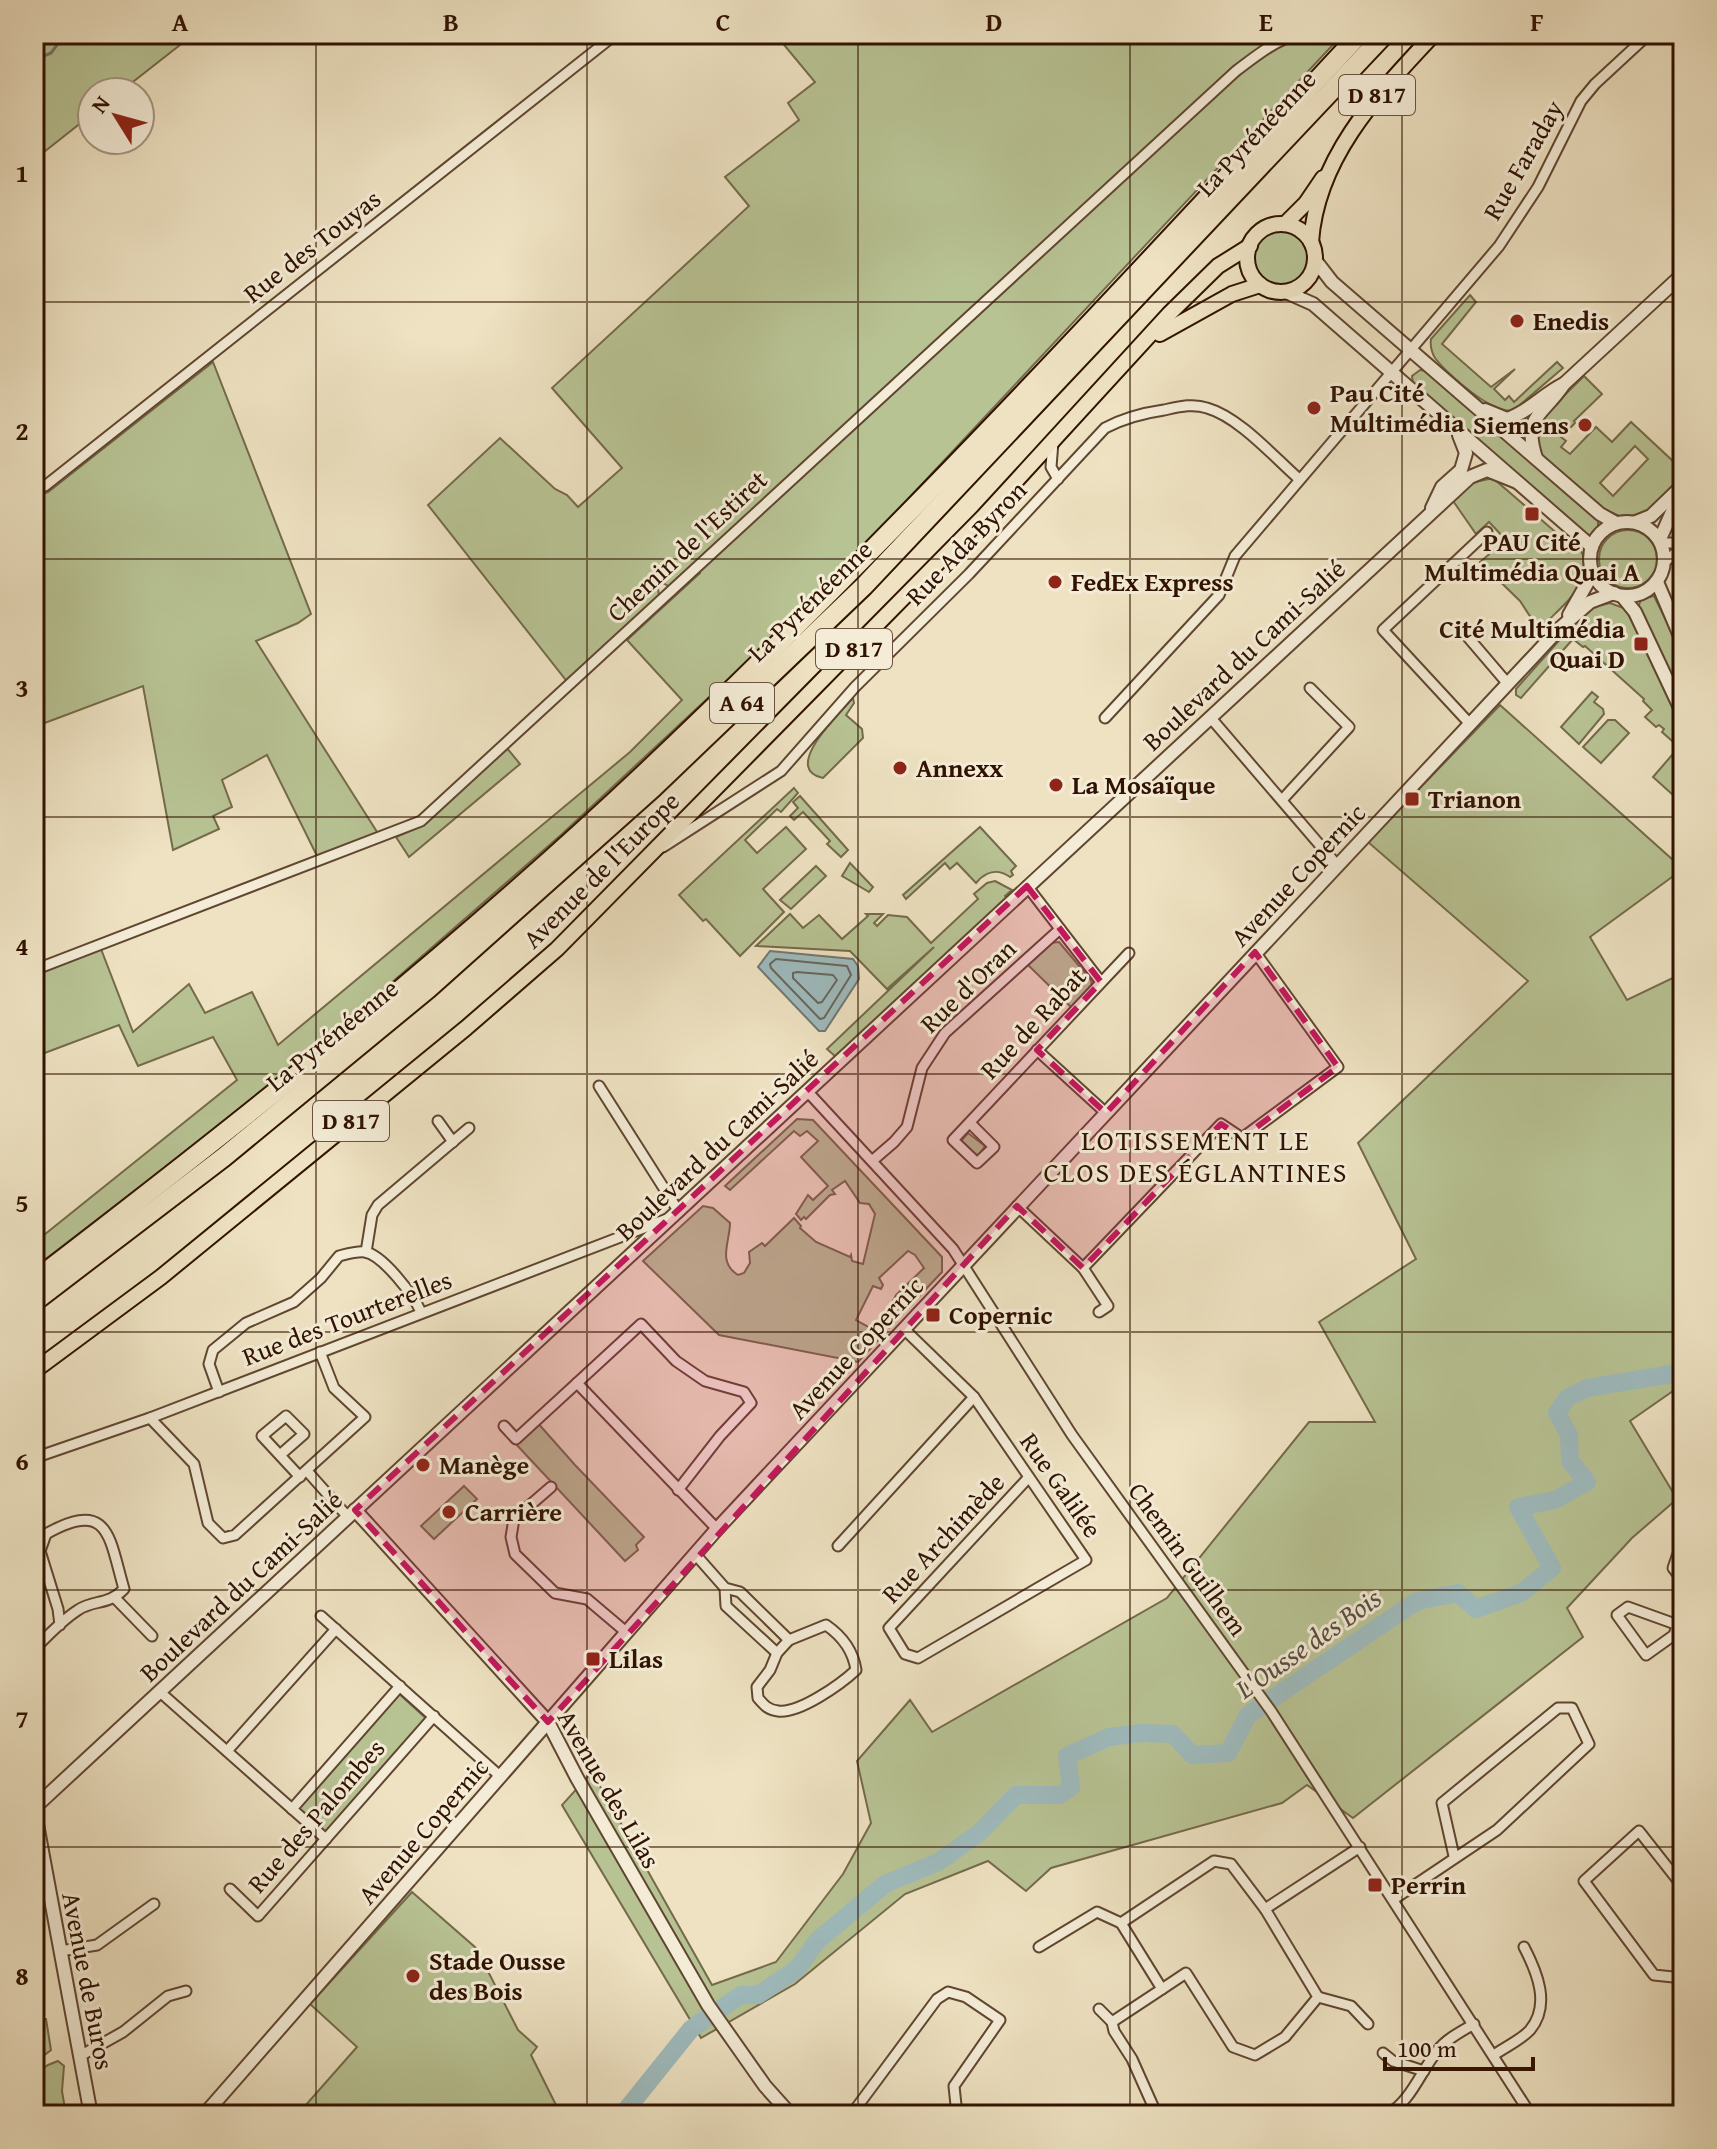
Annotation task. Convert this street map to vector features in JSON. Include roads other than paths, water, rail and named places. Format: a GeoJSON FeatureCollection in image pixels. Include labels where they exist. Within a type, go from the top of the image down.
{"type":"FeatureCollection","features":[{"type":"Feature","properties":{"kind":"highway","name":"La Pyrénéenne"},"geometry":{"type":"LineString","coordinates":[[34,1281],[213,1144],[415,978],[644,774],[853,572],[1360,34]]}},
{"type":"Feature","properties":{"kind":"highway","name":"La Pyrénéenne"},"geometry":{"type":"LineString","coordinates":[[34,1302],[224,1157],[428,989],[653,788],[864,586],[1385,34]]}},
{"type":"Feature","properties":{"kind":"main road","name":"D 817"},"geometry":{"type":"LineString","coordinates":[[1311,242],[1314,219],[1333,165],[1348,136],[1366,109],[1434,34]]}},
{"type":"Feature","properties":{"kind":"main road","name":"D 817"},"geometry":{"type":"LineString","coordinates":[[1285,224],[1300,210],[1333,165]]}},
{"type":"Feature","properties":{"kind":"main road"},"geometry":{"type":"LineString","coordinates":[[1285,224],[1303,232],[1311,242],[1315,260],[1306,281],[1286,292],[1260,285],[1248,267],[1250,246],[1260,231],[1268,227],[1285,224]]}},
{"type":"Feature","properties":{"kind":"main road","name":"Avenue de l'Europe"},"geometry":{"type":"LineString","coordinates":[[34,1371],[161,1277],[557,949],[918,584],[1169,314],[1218,266],[1250,246]]}},
{"type":"Feature","properties":{"kind":"main road","name":"Avenue de l'Europe"},"geometry":{"type":"LineString","coordinates":[[1146,342],[1212,304],[1260,285]]}},
{"type":"Feature","properties":{"kind":"street","name":"Rue des Touyas"},"geometry":{"type":"LineString","coordinates":[[34,488],[45,486],[57,477],[616,34]]}},
{"type":"Feature","properties":{"kind":"street","name":"Chemin de l'Estiret"},"geometry":{"type":"LineString","coordinates":[[34,970],[421,821],[1236,71],[1263,50],[1298,34]]}},
{"type":"Feature","properties":{"kind":"street","name":"Rue Faraday"},"geometry":{"type":"LineString","coordinates":[[1105,718],[1219,595],[1235,556],[1499,246],[1538,187],[1581,101],[1649,34]]}},
{"type":"Feature","properties":{"kind":"street"},"geometry":{"type":"LineString","coordinates":[[1315,260],[1332,282],[1600,514],[1616,523],[1636,522],[1651,516],[1683,485]]}},
{"type":"Feature","properties":{"kind":"street"},"geometry":{"type":"LineString","coordinates":[[1536,459],[1530,439],[1534,420],[1555,399],[1564,384],[1683,274]]}},
{"type":"Feature","properties":{"kind":"street"},"geometry":{"type":"LineString","coordinates":[[1286,292],[1313,304],[1592,547]]}},
{"type":"Feature","properties":{"kind":"street"},"geometry":{"type":"LineString","coordinates":[[1476,407],[1507,419],[1525,413],[1547,392],[1564,384]]}},
{"type":"Feature","properties":{"kind":"street","name":"Rue Ada Byron"},"geometry":{"type":"LineString","coordinates":[[653,853],[781,771],[855,687],[969,574],[1091,441],[1119,421],[1189,405],[1205,407],[1222,414],[1299,479]]}},
{"type":"Feature","properties":{"kind":"street","name":"Boulevard du Cami-Salié"},"geometry":{"type":"LineString","coordinates":[[1429,515],[1442,487],[1461,470],[1466,453],[1457,430]]}},
{"type":"Feature","properties":{"kind":"street","name":"Rue Ada Byron"},"geometry":{"type":"LineString","coordinates":[[1053,442],[1051,467],[1058,479]]}},
{"type":"Feature","properties":{"kind":"street","name":"Boulevard du Cami-Salié"},"geometry":{"type":"LineString","coordinates":[[34,1808],[1470,477],[1487,470],[1517,482]]}},
{"type":"Feature","properties":{"kind":"street"},"geometry":{"type":"LineString","coordinates":[[1660,541],[1672,512],[1683,499]]}},
{"type":"Feature","properties":{"kind":"street"},"geometry":{"type":"LineString","coordinates":[[1636,522],[1646,526],[1660,541],[1665,562]]}},
{"type":"Feature","properties":{"kind":"street"},"geometry":{"type":"LineString","coordinates":[[1616,523],[1597,537],[1592,547],[1590,560],[1593,573],[1598,581],[1618,594],[1635,612],[1683,714]]}},
{"type":"Feature","properties":{"kind":"street"},"geometry":{"type":"LineString","coordinates":[[1470,724],[1383,630],[1487,532]]}},
{"type":"Feature","properties":{"kind":"street"},"geometry":{"type":"LineString","coordinates":[[1660,541],[1683,544]]}},
{"type":"Feature","properties":{"kind":"street"},"geometry":{"type":"LineString","coordinates":[[1618,594],[1635,595],[1647,590],[1657,582],[1665,562],[1683,544]]}},
{"type":"Feature","properties":{"kind":"street","name":"Avenue Copernic"},"geometry":{"type":"LineString","coordinates":[[1559,629],[1593,573]]}},
{"type":"Feature","properties":{"kind":"street"},"geometry":{"type":"LineString","coordinates":[[1657,582],[1683,643]]}},
{"type":"Feature","properties":{"kind":"street","name":"Avenue Copernic"},"geometry":{"type":"LineString","coordinates":[[204,2115],[717,1529],[1017,1206],[1559,629],[1590,602],[1618,594]]}},
{"type":"Feature","properties":{"kind":"street"},"geometry":{"type":"LineString","coordinates":[[1467,636],[1508,684]]}},
{"type":"Feature","properties":{"kind":"street"},"geometry":{"type":"LineString","coordinates":[[1282,800],[1349,727],[1310,688]]}},
{"type":"Feature","properties":{"kind":"street"},"geometry":{"type":"LineString","coordinates":[[1210,717],[1337,865]]}},
{"type":"Feature","properties":{"kind":"street"},"geometry":{"type":"LineString","coordinates":[[1027,886],[1101,982]]}},
{"type":"Feature","properties":{"kind":"street","name":"Rue d'Oran"},"geometry":{"type":"LineString","coordinates":[[872,1161],[907,1127],[922,1068],[945,1033],[1060,929]]}},
{"type":"Feature","properties":{"kind":"street"},"geometry":{"type":"LineString","coordinates":[[1083,1268],[1221,1124],[1242,1138],[1338,1067],[1255,952]]}},
{"type":"Feature","properties":{"kind":"street","name":"Rue de Rabat"},"geometry":{"type":"LineString","coordinates":[[970,1123],[1129,953]]}},
{"type":"Feature","properties":{"kind":"street"},"geometry":{"type":"LineString","coordinates":[[1037,1050],[1106,1113]]}},
{"type":"Feature","properties":{"kind":"street"},"geometry":{"type":"LineString","coordinates":[[599,1086],[676,1214]]}},
{"type":"Feature","properties":{"kind":"street","name":"Chemin Guilhem"},"geometry":{"type":"LineString","coordinates":[[807,1091],[953,1249],[1072,1435],[1261,1696],[1531,2115]]}},
{"type":"Feature","properties":{"kind":"street"},"geometry":{"type":"LineString","coordinates":[[438,1121],[453,1142]]}},
{"type":"Feature","properties":{"kind":"street"},"geometry":{"type":"LineString","coordinates":[[970,1123],[994,1147],[977,1163],[953,1140],[970,1123]]}},
{"type":"Feature","properties":{"kind":"street"},"geometry":{"type":"LineString","coordinates":[[366,1252],[372,1215],[378,1205],[469,1128]]}},
{"type":"Feature","properties":{"kind":"street"},"geometry":{"type":"LineString","coordinates":[[1017,1206],[1083,1268],[1108,1306],[1099,1312]]}},
{"type":"Feature","properties":{"kind":"street","name":"Rue des Tourterelles"},"geometry":{"type":"LineString","coordinates":[[34,1458],[219,1392],[676,1214]]}},
{"type":"Feature","properties":{"kind":"street"},"geometry":{"type":"LineString","coordinates":[[219,1392],[209,1364],[213,1350],[246,1323],[294,1302],[321,1278],[339,1256],[366,1252],[379,1259],[421,1312]]}},
{"type":"Feature","properties":{"kind":"street"},"geometry":{"type":"LineString","coordinates":[[504,1426],[516,1439],[641,1324],[676,1361],[705,1381],[744,1392],[751,1403],[720,1436],[678,1490]]}},
{"type":"Feature","properties":{"kind":"street","name":"Rue Galilée"},"geometry":{"type":"LineString","coordinates":[[889,1628],[905,1654],[918,1658],[1086,1560],[974,1397],[904,1329]]}},
{"type":"Feature","properties":{"kind":"street"},"geometry":{"type":"LineString","coordinates":[[150,1418],[194,1464],[208,1523],[223,1538],[235,1535],[365,1417],[334,1388],[320,1352]]}},
{"type":"Feature","properties":{"kind":"street"},"geometry":{"type":"LineString","coordinates":[[577,1383],[717,1529]]}},
{"type":"Feature","properties":{"kind":"street"},"geometry":{"type":"LineString","coordinates":[[838,1546],[974,1397]]}},
{"type":"Feature","properties":{"kind":"street"},"geometry":{"type":"LineString","coordinates":[[280,1455],[304,1434],[286,1416],[262,1436],[280,1455],[352,1513]]}},
{"type":"Feature","properties":{"kind":"street","name":"Rue Archimède"},"geometry":{"type":"LineString","coordinates":[[889,1628],[1029,1477]]}},
{"type":"Feature","properties":{"kind":"street"},"geometry":{"type":"LineString","coordinates":[[551,1487],[514,1519],[511,1537],[515,1554],[555,1593],[587,1599],[626,1632]]}},
{"type":"Feature","properties":{"kind":"street","name":"Avenue des Lilas"},"geometry":{"type":"LineString","coordinates":[[352,1513],[548,1722],[708,2005],[765,2086],[791,2115]]}},
{"type":"Feature","properties":{"kind":"street"},"geometry":{"type":"LineString","coordinates":[[34,1649],[80,1608],[115,1598],[124,1589],[107,1530],[96,1521],[76,1519],[46,1534],[40,1551],[60,1625]]}},
{"type":"Feature","properties":{"kind":"street"},"geometry":{"type":"LineString","coordinates":[[1683,1539],[1673,1568],[1683,1581]]}},
{"type":"Feature","properties":{"kind":"street"},"geometry":{"type":"LineString","coordinates":[[695,1554],[725,1588],[740,1592],[789,1640]]}},
{"type":"Feature","properties":{"kind":"street"},"geometry":{"type":"LineString","coordinates":[[725,1588],[726,1606],[777,1653]]}},
{"type":"Feature","properties":{"kind":"street"},"geometry":{"type":"LineString","coordinates":[[115,1598],[152,1636]]}},
{"type":"Feature","properties":{"kind":"street"},"geometry":{"type":"LineString","coordinates":[[1678,1625],[1628,1607],[1617,1615],[1646,1655],[1674,1635],[1678,1625],[1683,1609]]}},
{"type":"Feature","properties":{"kind":"street"},"geometry":{"type":"LineString","coordinates":[[58,1609],[72,1615]]}},
{"type":"Feature","properties":{"kind":"street"},"geometry":{"type":"LineString","coordinates":[[321,1616],[501,1777]]}},
{"type":"Feature","properties":{"kind":"street"},"geometry":{"type":"LineString","coordinates":[[826,1625],[837,1633],[854,1657],[856,1670],[817,1697],[780,1712],[767,1709],[758,1698],[757,1687],[770,1670],[777,1653],[789,1640],[826,1625]]}},
{"type":"Feature","properties":{"kind":"street"},"geometry":{"type":"LineString","coordinates":[[227,1751],[336,1629]]}},
{"type":"Feature","properties":{"kind":"street"},"geometry":{"type":"LineString","coordinates":[[292,1809],[400,1686]]}},
{"type":"Feature","properties":{"kind":"street"},"geometry":{"type":"LineString","coordinates":[[160,1692],[326,1839]]}},
{"type":"Feature","properties":{"kind":"street"},"geometry":{"type":"LineString","coordinates":[[1394,1899],[1497,1830],[1589,1744],[1572,1708],[1558,1708],[1442,1803],[1454,1856]]}},
{"type":"Feature","properties":{"kind":"street","name":"Rue des Palombes"},"geometry":{"type":"LineString","coordinates":[[230,1889],[258,1916],[434,1716]]}},
{"type":"Feature","properties":{"kind":"street","name":"Avenue de Buros"},"geometry":{"type":"LineString","coordinates":[[34,1808],[91,2115]]}},
{"type":"Feature","properties":{"kind":"street"},"geometry":{"type":"LineString","coordinates":[[1683,1887],[1639,1831],[1584,1881],[1654,1975],[1683,1976]]}},
{"type":"Feature","properties":{"kind":"street"},"geometry":{"type":"LineString","coordinates":[[1265,1909],[1360,1847]]}},
{"type":"Feature","properties":{"kind":"street"},"geometry":{"type":"LineString","coordinates":[[1121,1923],[1214,1861],[1231,1864],[1265,1909],[1318,1997],[1351,2006],[1368,2024]]}},
{"type":"Feature","properties":{"kind":"street"},"geometry":{"type":"LineString","coordinates":[[60,1951],[97,1945],[154,1904]]}},
{"type":"Feature","properties":{"kind":"street"},"geometry":{"type":"LineString","coordinates":[[1039,1947],[1097,1912],[1121,1923],[1162,1989]]}},
{"type":"Feature","properties":{"kind":"street"},"geometry":{"type":"LineString","coordinates":[[1494,2055],[1530,2029],[1541,2004],[1538,1973],[1524,1947]]}},
{"type":"Feature","properties":{"kind":"street"},"geometry":{"type":"LineString","coordinates":[[1112,2022],[1186,1973],[1233,2047],[1255,2055],[1285,2037],[1318,1997]]}},
{"type":"Feature","properties":{"kind":"street"},"geometry":{"type":"LineString","coordinates":[[80,2056],[123,2032],[168,1996],[186,1991]]}},
{"type":"Feature","properties":{"kind":"street"},"geometry":{"type":"LineString","coordinates":[[851,2115],[937,1999],[948,1992],[958,1993],[1000,2020],[954,2086],[957,2115]]}},
{"type":"Feature","properties":{"kind":"street"},"geometry":{"type":"LineString","coordinates":[[1099,2009],[1112,2022],[1157,2115]]}},
{"type":"Feature","properties":{"kind":"street"},"geometry":{"type":"LineString","coordinates":[[1387,2115],[1411,2093],[1440,2047],[1474,2024]]}},
{"type":"Feature","properties":{"kind":"street"},"geometry":{"type":"LineString","coordinates":[[1383,2053],[1393,2061],[1424,2071]]}},
{"type":"Feature","properties":{"kind":"water"},"geometry":{"type":"Polygon","coordinates":[[[770,951],[853,959],[858,966],[859,979],[825,1031],[819,1031],[758,967],[770,951]]]}},
{"type":"Feature","properties":{"kind":"waterway"},"geometry":{"type":"LineString","coordinates":[[34,60],[51,53],[65,34]]}},
{"type":"Feature","properties":{"kind":"waterway","name":"L'Ousse des Bois"},"geometry":{"type":"LineString","coordinates":[[622,2115],[691,2029],[741,1995],[758,1995],[797,1969],[817,1941],[885,1884],[940,1861],[979,1833],[1016,1795],[1060,1795],[1071,1787],[1067,1756],[1109,1737],[1141,1733],[1173,1734],[1192,1755],[1228,1753],[1248,1715],[1417,1601],[1458,1593],[1476,1609],[1521,1593],[1552,1568],[1518,1507],[1555,1500],[1587,1482],[1570,1461],[1569,1435],[1557,1413],[1567,1398],[1587,1388],[1683,1372]]}},
{"type":"Feature","properties":{"kind":"place","name":"Enedis"},"geometry":{"type":"Point","coordinates":[1517,321]}},
{"type":"Feature","properties":{"kind":"place","name":"Pau Cité Multimédia"},"geometry":{"type":"Point","coordinates":[1314,408]}},
{"type":"Feature","properties":{"kind":"place","name":"Siemens"},"geometry":{"type":"Point","coordinates":[1585,425]}},
{"type":"Feature","properties":{"kind":"place","name":"PAU Cité Multimédia Quai A"},"geometry":{"type":"Point","coordinates":[1532,514]}},
{"type":"Feature","properties":{"kind":"place","name":"FedEx Express"},"geometry":{"type":"Point","coordinates":[1055,582]}},
{"type":"Feature","properties":{"kind":"place","name":"Cité Multimédia Quai D"},"geometry":{"type":"Point","coordinates":[1641,644]}},
{"type":"Feature","properties":{"kind":"place","name":"Annexx"},"geometry":{"type":"Point","coordinates":[900,768]}},
{"type":"Feature","properties":{"kind":"place","name":"La Mosaïque"},"geometry":{"type":"Point","coordinates":[1056,785]}},
{"type":"Feature","properties":{"kind":"place","name":"Trianon"},"geometry":{"type":"Point","coordinates":[1412,799]}},
{"type":"Feature","properties":{"kind":"place","name":"Copernic"},"geometry":{"type":"Point","coordinates":[933,1315]}},
{"type":"Feature","properties":{"kind":"place","name":"Manège"},"geometry":{"type":"Point","coordinates":[423,1465]}},
{"type":"Feature","properties":{"kind":"place","name":"Carrière"},"geometry":{"type":"Point","coordinates":[449,1512]}},
{"type":"Feature","properties":{"kind":"place","name":"Lilas"},"geometry":{"type":"Point","coordinates":[593,1659]}},
{"type":"Feature","properties":{"kind":"place","name":"Perrin"},"geometry":{"type":"Point","coordinates":[1375,1885]}},
{"type":"Feature","properties":{"kind":"place","name":"Stade Ousse des Bois"},"geometry":{"type":"Point","coordinates":[413,1976]}},
{"type":"Feature","properties":{"kind":"district","name":"LOTISSEMENT LE CLOS DES ÉGLANTINES"},"geometry":{"type":"Point","coordinates":[1196,1156]}}]}
